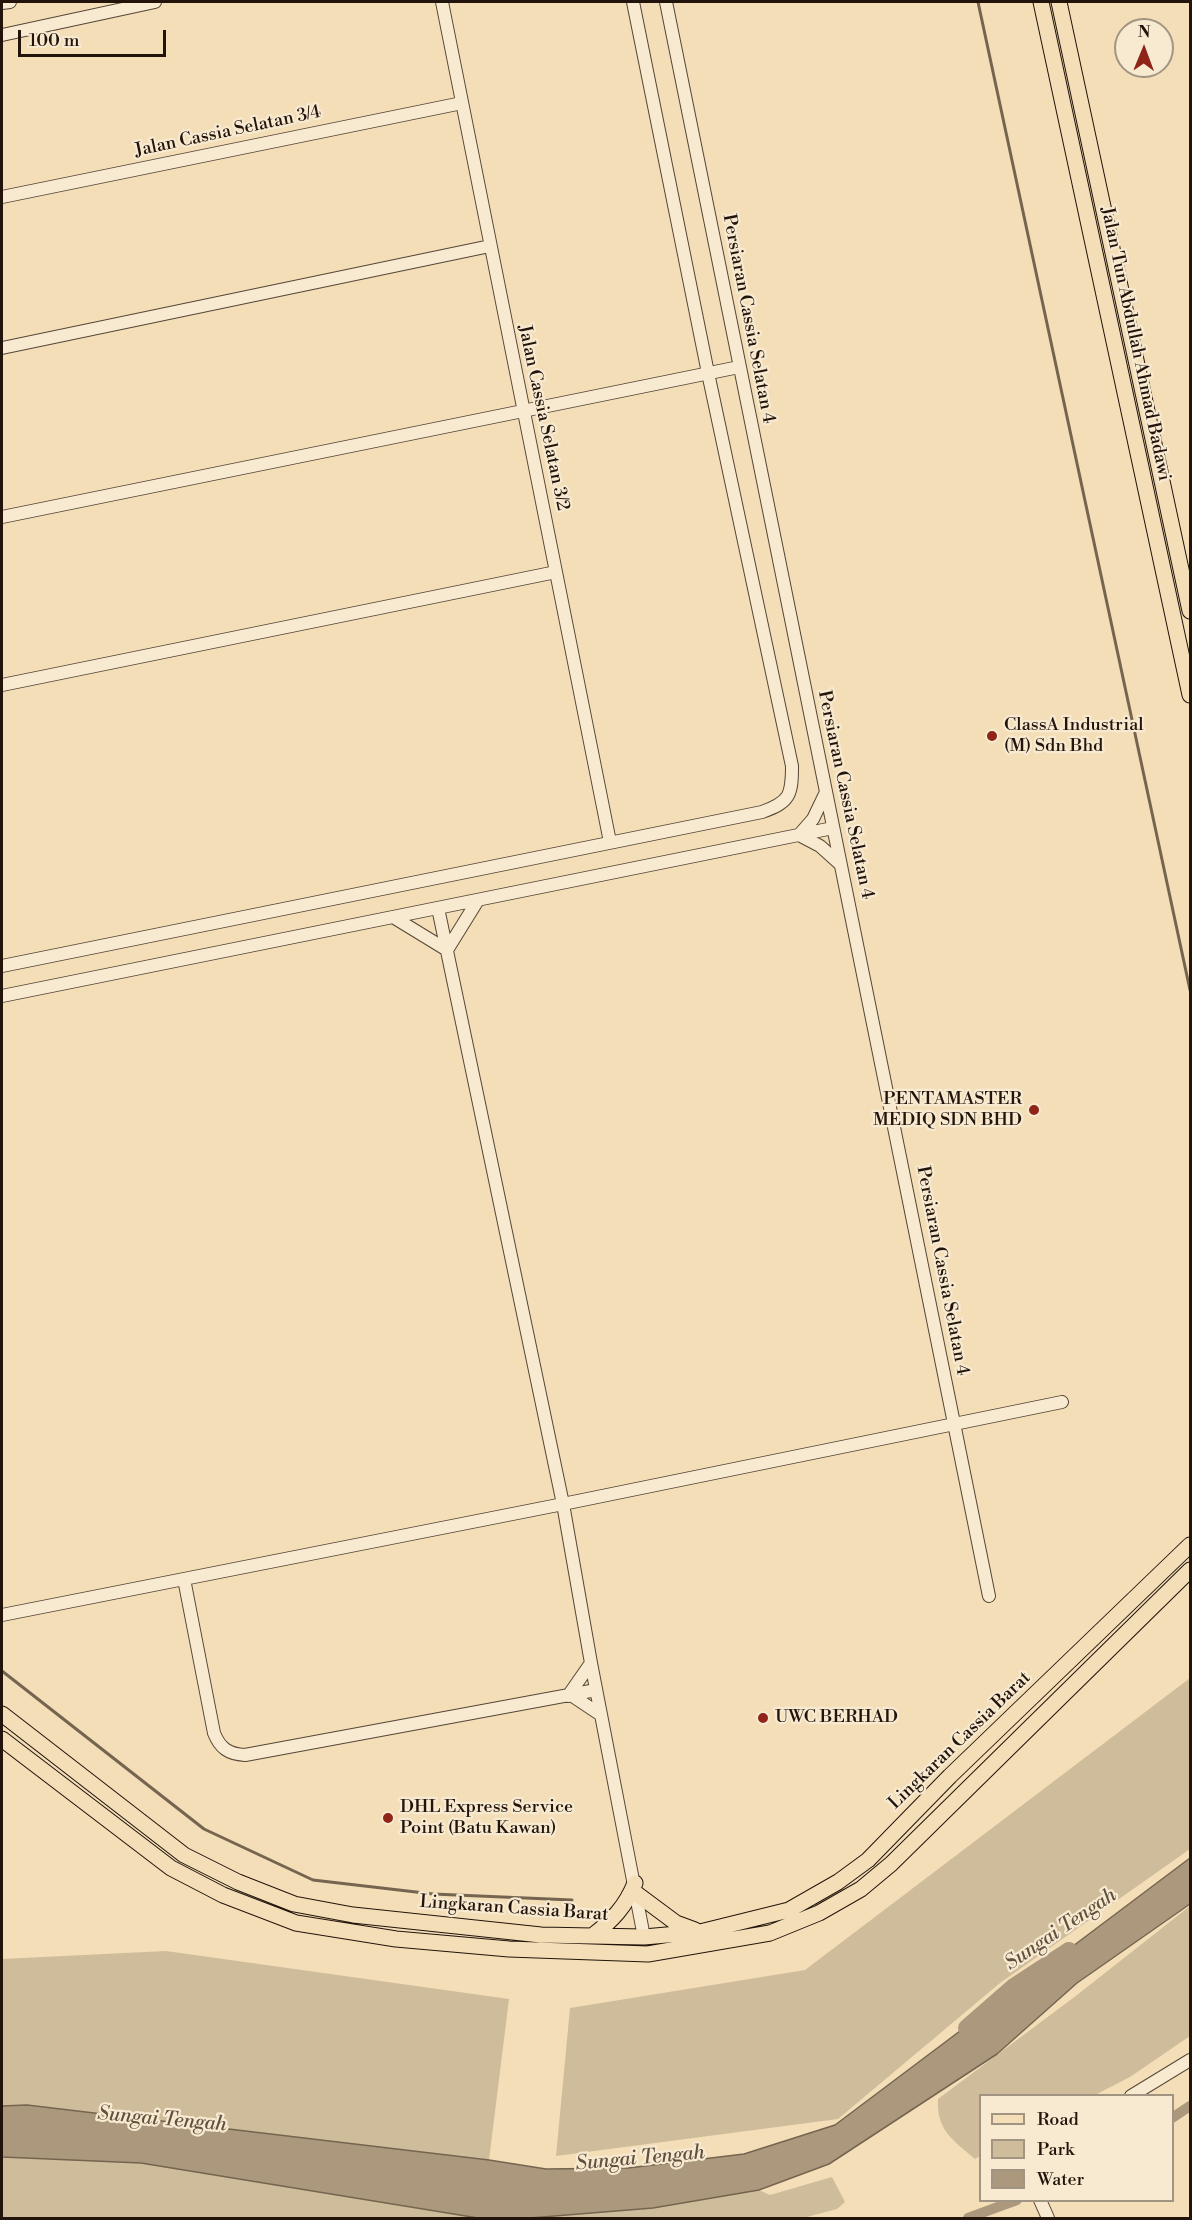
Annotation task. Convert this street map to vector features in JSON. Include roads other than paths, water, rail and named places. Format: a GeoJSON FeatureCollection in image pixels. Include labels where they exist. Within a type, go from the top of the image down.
{"type":"FeatureCollection","features":[{"type":"Feature","properties":{"kind":"main road","name":"Jalan Tun Abdullah Ahmad Badawi"},"geometry":{"type":"LineString","coordinates":[[1041,2],[1191,695]]}},
{"type":"Feature","properties":{"kind":"main road","name":"Jalan Tun Abdullah Ahmad Badawi"},"geometry":{"type":"LineString","coordinates":[[1059,2],[1191,611]]}},
{"type":"Feature","properties":{"kind":"main road","name":"Lingkaran Cassia Barat"},"geometry":{"type":"LineString","coordinates":[[2,1714],[184,1855],[238,1882],[294,1904],[353,1915],[541,1935],[645,1937],[700,1932],[789,1910],[838,1882],[868,1860],[950,1776],[1191,1545]]}},
{"type":"Feature","properties":{"kind":"main road","name":"Lingkaran Cassia Barat"},"geometry":{"type":"LineString","coordinates":[[2,1739],[171,1868],[224,1895],[296,1923],[419,1941],[509,1949],[648,1954],[770,1933],[819,1913],[861,1889],[891,1864],[1191,1570]]}},
{"type":"Feature","properties":{"kind":"main road"},"geometry":{"type":"LineString","coordinates":[[592,1936],[611,1921],[636,1888],[676,1923],[700,1932]]}},
{"type":"Feature","properties":{"kind":"street"},"geometry":{"type":"LineString","coordinates":[[2,3],[10,2]]}},
{"type":"Feature","properties":{"kind":"street"},"geometry":{"type":"LineString","coordinates":[[2,34],[155,2]]}},
{"type":"Feature","properties":{"kind":"street","name":"Jalan Cassia Selatan 3/2"},"geometry":{"type":"LineString","coordinates":[[442,2],[610,842]]}},
{"type":"Feature","properties":{"kind":"street"},"geometry":{"type":"LineString","coordinates":[[2,966],[762,812],[781,805],[792,791],[792,766],[708,373],[633,2]]}},
{"type":"Feature","properties":{"kind":"street","name":"Persiaran Cassia Selatan 4"},"geometry":{"type":"LineString","coordinates":[[666,2],[988,1596]]}},
{"type":"Feature","properties":{"kind":"street","name":"Jalan Cassia Selatan 3/4"},"geometry":{"type":"LineString","coordinates":[[2,197],[462,103]]}},
{"type":"Feature","properties":{"kind":"street"},"geometry":{"type":"LineString","coordinates":[[2,348],[490,246]]}},
{"type":"Feature","properties":{"kind":"street"},"geometry":{"type":"LineString","coordinates":[[2,517],[739,367]]}},
{"type":"Feature","properties":{"kind":"street"},"geometry":{"type":"LineString","coordinates":[[2,685],[556,572]]}},
{"type":"Feature","properties":{"kind":"street"},"geometry":{"type":"LineString","coordinates":[[799,835],[813,819],[826,792]]}},
{"type":"Feature","properties":{"kind":"street"},"geometry":{"type":"LineString","coordinates":[[2,996],[833,828]]}},
{"type":"Feature","properties":{"kind":"street"},"geometry":{"type":"LineString","coordinates":[[799,835],[820,846],[840,864]]}},
{"type":"Feature","properties":{"kind":"street"},"geometry":{"type":"LineString","coordinates":[[447,950],[478,900]]}},
{"type":"Feature","properties":{"kind":"street"},"geometry":{"type":"LineString","coordinates":[[438,908],[563,1504],[596,1690],[645,1937]]}},
{"type":"Feature","properties":{"kind":"street"},"geometry":{"type":"LineString","coordinates":[[393,917],[447,950]]}},
{"type":"Feature","properties":{"kind":"street"},"geometry":{"type":"LineString","coordinates":[[2,1615],[1062,1402]]}},
{"type":"Feature","properties":{"kind":"street"},"geometry":{"type":"LineString","coordinates":[[184,1579],[214,1732],[218,1743],[224,1750],[233,1754],[245,1755],[596,1690]]}},
{"type":"Feature","properties":{"kind":"street"},"geometry":{"type":"LineString","coordinates":[[569,1696],[591,1663]]}},
{"type":"Feature","properties":{"kind":"street"},"geometry":{"type":"LineString","coordinates":[[569,1696],[601,1715]]}},
{"type":"Feature","properties":{"kind":"street"},"geometry":{"type":"LineString","coordinates":[[1134,2094],[1191,2060]]}},
{"type":"Feature","properties":{"kind":"street"},"geometry":{"type":"LineString","coordinates":[[1041,2203],[1048,2218]]}},
{"type":"Feature","properties":{"kind":"water"},"geometry":{"type":"Polygon","coordinates":[[[1190,1858],[1190,1904],[1077,1983],[997,2054],[829,2164],[759,2190],[653,2208],[530,2218],[478,2218],[141,2163],[2,2157],[2,2106],[27,2105],[489,2160],[546,2169],[628,2168],[744,2154],[835,2125],[1190,1858]]]}},
{"type":"Feature","properties":{"kind":"waterway"},"geometry":{"type":"LineString","coordinates":[[978,2],[1190,990]]}},
{"type":"Feature","properties":{"kind":"waterway"},"geometry":{"type":"LineString","coordinates":[[2,1671],[204,1829],[313,1880],[433,1894],[572,1900]]}},
{"type":"Feature","properties":{"kind":"waterway","name":"Sungai Tengah"},"geometry":{"type":"LineString","coordinates":[[967,2028],[1014,1987],[1069,1951]]}},
{"type":"Feature","properties":{"kind":"waterway"},"geometry":{"type":"LineString","coordinates":[[1174,2117],[1190,2106]]}},
{"type":"Feature","properties":{"kind":"waterway"},"geometry":{"type":"LineString","coordinates":[[968,2218],[1012,2202]]}},
{"type":"Feature","properties":{"kind":"place","name":"ClassA Industrial (M) Sdn Bhd"},"geometry":{"type":"Point","coordinates":[992,736]}},
{"type":"Feature","properties":{"kind":"place","name":"PENTAMASTER MEDIQ SDN BHD"},"geometry":{"type":"Point","coordinates":[1034,1110]}},
{"type":"Feature","properties":{"kind":"place","name":"UWC BERHAD"},"geometry":{"type":"Point","coordinates":[763,1718]}},
{"type":"Feature","properties":{"kind":"place","name":"DHL Express Service Point (Batu Kawan)"},"geometry":{"type":"Point","coordinates":[388,1818]}}]}
